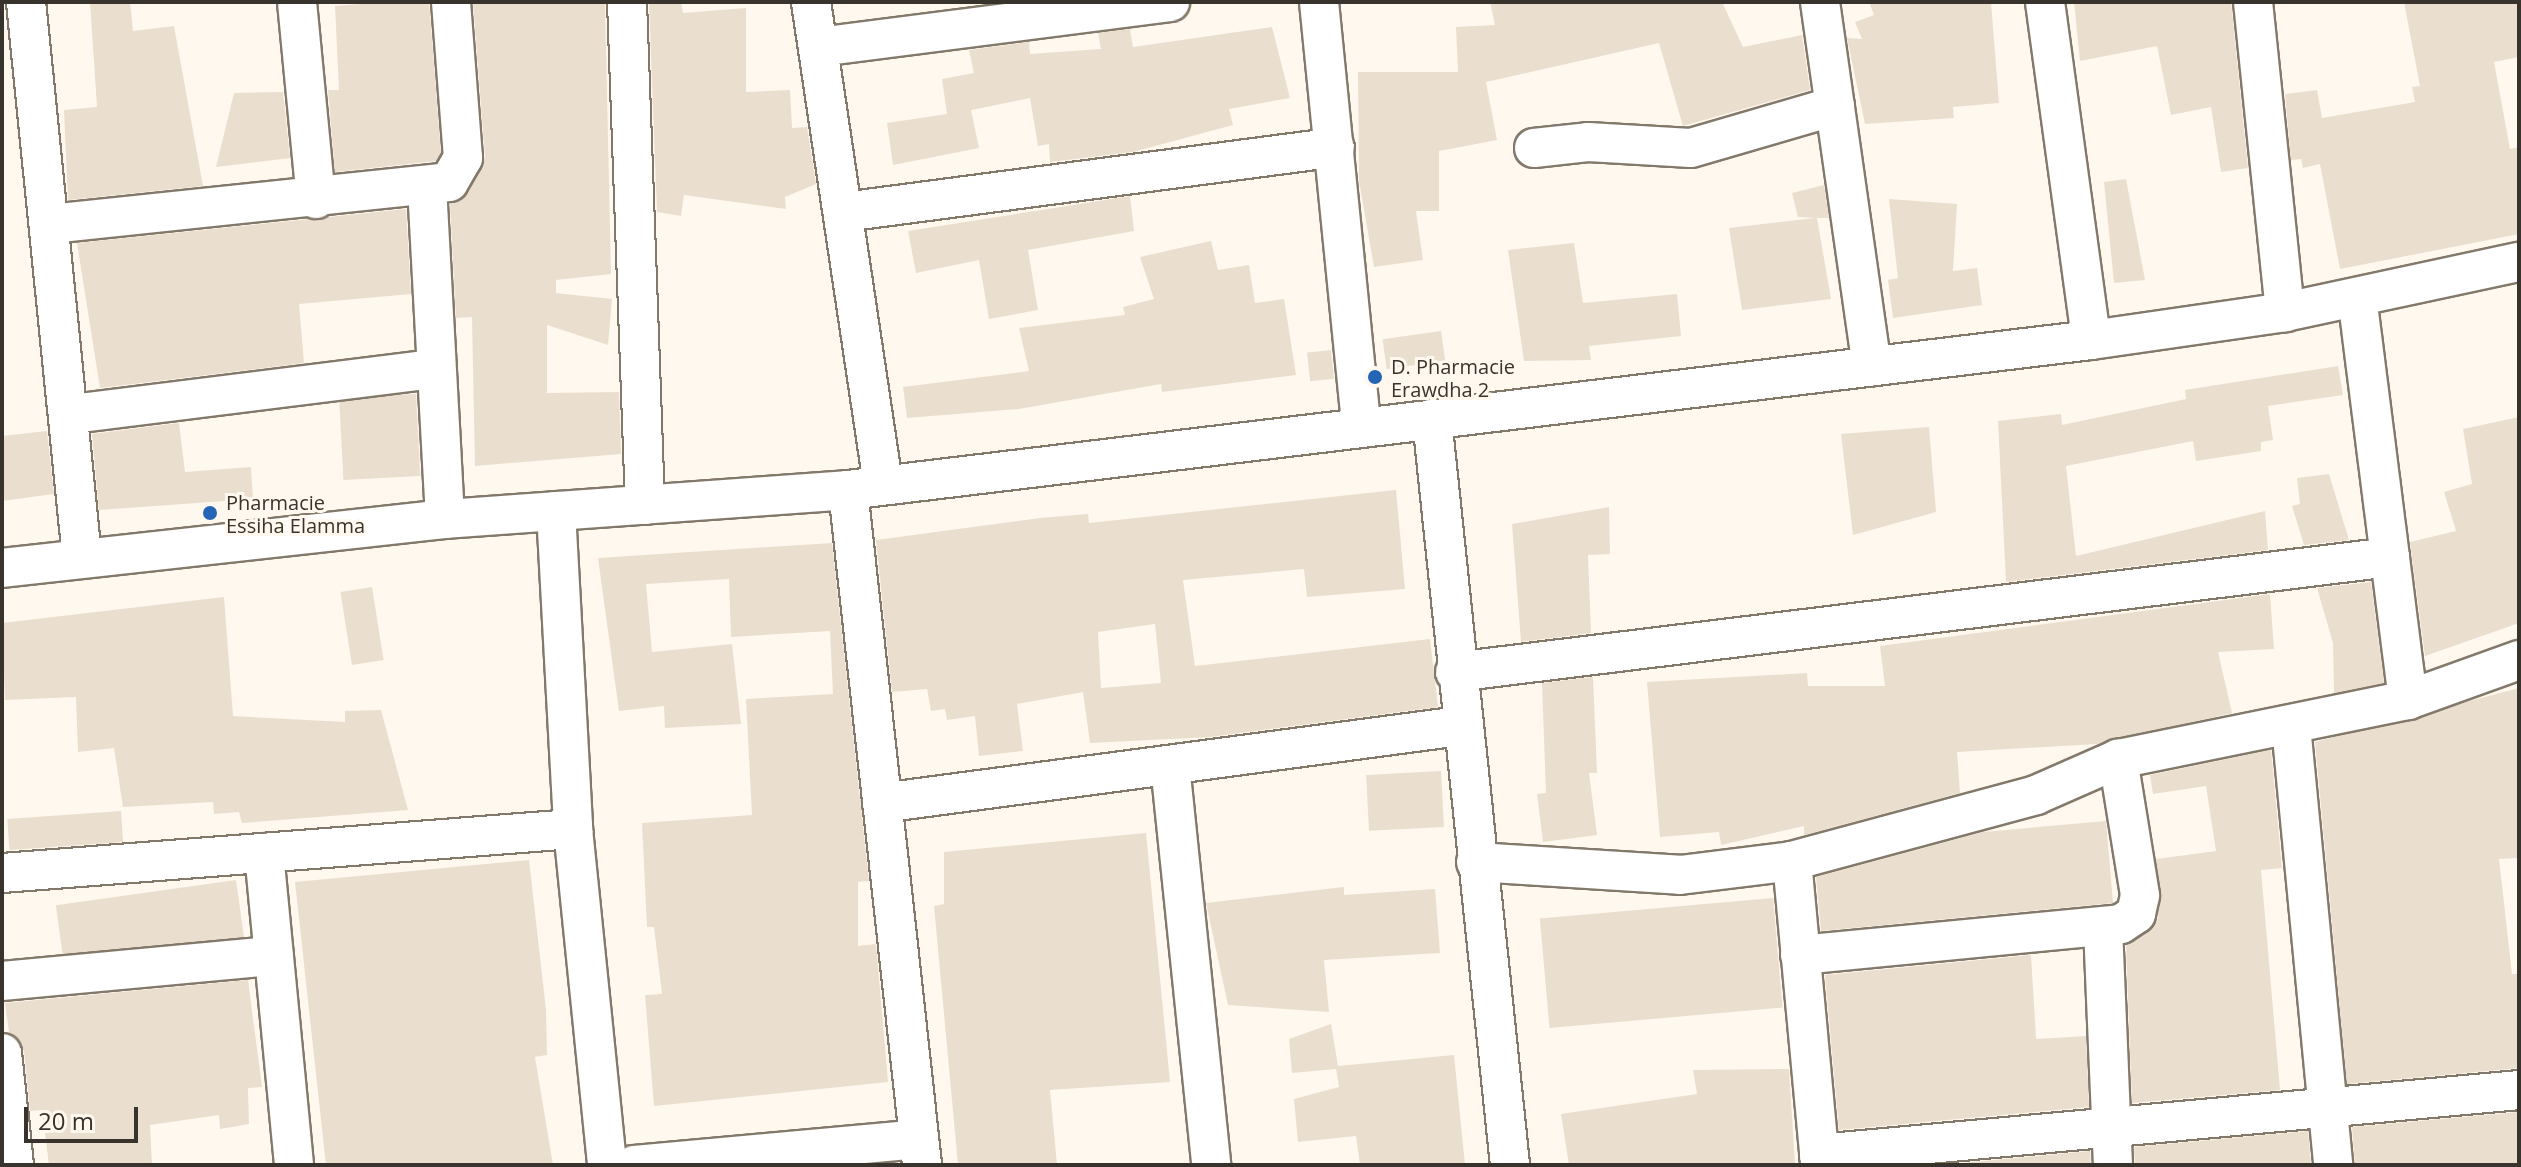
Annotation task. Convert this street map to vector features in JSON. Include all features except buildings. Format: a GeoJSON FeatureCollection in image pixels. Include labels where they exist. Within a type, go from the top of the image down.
{"type":"FeatureCollection","features":[{"type":"Feature","properties":{"kind":"street"},"geometry":{"type":"LineString","coordinates":[[26,2],[72,414],[82,557]]}},
{"type":"Feature","properties":{"kind":"street"},"geometry":{"type":"LineString","coordinates":[[297,2],[316,199]]}},
{"type":"Feature","properties":{"kind":"street"},"geometry":{"type":"LineString","coordinates":[[50,224],[427,186],[459,174],[463,158],[451,2]]}},
{"type":"Feature","properties":{"kind":"street"},"geometry":{"type":"LineString","coordinates":[[627,2],[645,505]]}},
{"type":"Feature","properties":{"kind":"street"},"geometry":{"type":"LineString","coordinates":[[634,1165],[921,1152],[882,803],[866,488],[844,212],[811,2]]}},
{"type":"Feature","properties":{"kind":"street"},"geometry":{"type":"LineString","coordinates":[[819,47],[1010,12],[1170,2]]}},
{"type":"Feature","properties":{"kind":"street"},"geometry":{"type":"LineString","coordinates":[[1319,2],[1361,426]]}},
{"type":"Feature","properties":{"kind":"street"},"geometry":{"type":"LineString","coordinates":[[1820,2],[1872,366]]}},
{"type":"Feature","properties":{"kind":"street"},"geometry":{"type":"LineString","coordinates":[[2045,2],[2091,340]]}},
{"type":"Feature","properties":{"kind":"street"},"geometry":{"type":"LineString","coordinates":[[2253,2],[2285,312]]}},
{"type":"Feature","properties":{"kind":"street"},"geometry":{"type":"LineString","coordinates":[[1534,148],[1588,142],[1691,148],[1835,106]]}},
{"type":"Feature","properties":{"kind":"street"},"geometry":{"type":"LineString","coordinates":[[844,212],[1335,147]]}},
{"type":"Feature","properties":{"kind":"street"},"geometry":{"type":"LineString","coordinates":[[427,186],[445,519]]}},
{"type":"Feature","properties":{"kind":"street"},"geometry":{"type":"LineString","coordinates":[[2,568],[445,519],[866,488],[2091,340],[2285,312],[2519,262]]}},
{"type":"Feature","properties":{"kind":"street"},"geometry":{"type":"LineString","coordinates":[[2357,298],[2408,700]]}},
{"type":"Feature","properties":{"kind":"street"},"geometry":{"type":"LineString","coordinates":[[72,414],[435,369]]}},
{"type":"Feature","properties":{"kind":"street"},"geometry":{"type":"LineString","coordinates":[[1432,419],[1460,726],[1510,1165]]}},
{"type":"Feature","properties":{"kind":"street"},"geometry":{"type":"LineString","coordinates":[[556,511],[573,829],[607,1165]]}},
{"type":"Feature","properties":{"kind":"street"},"geometry":{"type":"LineString","coordinates":[[1455,672],[2390,557]]}},
{"type":"Feature","properties":{"kind":"street"},"geometry":{"type":"LineString","coordinates":[[1476,862],[1680,875],[1792,861],[2022,800],[2118,759],[2408,700],[2519,660]]}},
{"type":"Feature","properties":{"kind":"street"},"geometry":{"type":"LineString","coordinates":[[882,803],[1460,726]]}},
{"type":"Feature","properties":{"kind":"street"},"geometry":{"type":"LineString","coordinates":[[2291,726],[2333,1165]]}},
{"type":"Feature","properties":{"kind":"street"},"geometry":{"type":"LineString","coordinates":[[1800,955],[2103,927],[2136,914],[2140,895],[2118,759]]}},
{"type":"Feature","properties":{"kind":"street"},"geometry":{"type":"LineString","coordinates":[[1170,765],[1211,1165]]}},
{"type":"Feature","properties":{"kind":"street"},"geometry":{"type":"LineString","coordinates":[[2,873],[573,829]]}},
{"type":"Feature","properties":{"kind":"street"},"geometry":{"type":"LineString","coordinates":[[264,853],[294,1165]]}},
{"type":"Feature","properties":{"kind":"street"},"geometry":{"type":"LineString","coordinates":[[1792,861],[1819,1160],[2111,1127],[2519,1090]]}},
{"type":"Feature","properties":{"kind":"street"},"geometry":{"type":"LineString","coordinates":[[2103,927],[2113,1165]]}},
{"type":"Feature","properties":{"kind":"street"},"geometry":{"type":"LineString","coordinates":[[2,981],[274,956]]}},
{"type":"Feature","properties":{"kind":"street"},"geometry":{"type":"LineString","coordinates":[[2,1053],[14,1165]]}},
{"type":"Feature","properties":{"kind":"place","name":"D. Pharmacie Erawdha 2"},"geometry":{"type":"Point","coordinates":[1375,377]}},
{"type":"Feature","properties":{"kind":"place","name":"Pharmacie Essiha Elamma"},"geometry":{"type":"Point","coordinates":[210,513]}}]}
